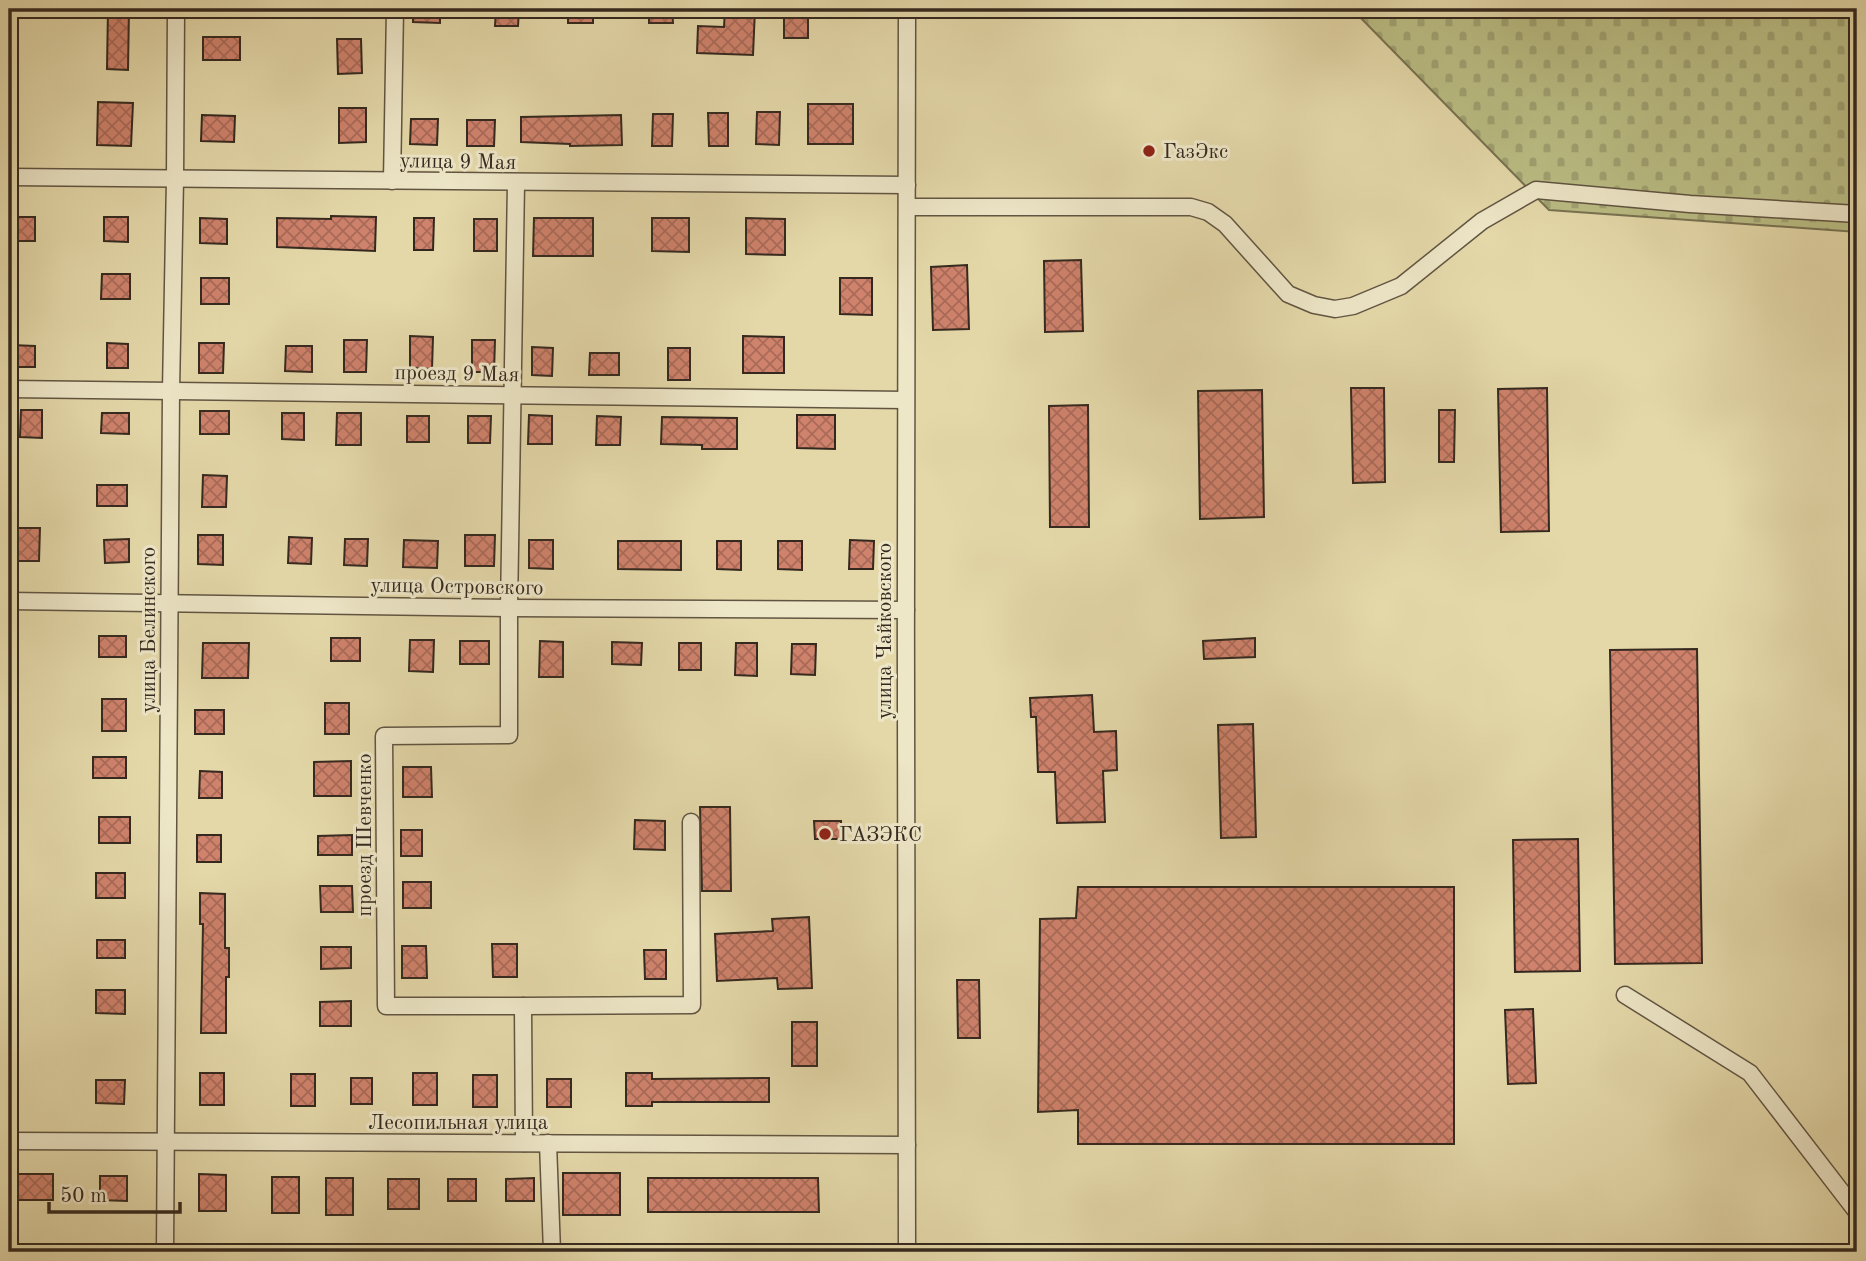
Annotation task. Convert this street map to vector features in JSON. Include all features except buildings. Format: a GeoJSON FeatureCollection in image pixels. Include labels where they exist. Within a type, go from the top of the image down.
{"type":"FeatureCollection","features":[{"type":"Feature","properties":{"kind":"street","name":"улица Белинского"},"geometry":{"type":"LineString","coordinates":[[164,1252],[176,9]]}},
{"type":"Feature","properties":{"kind":"street"},"geometry":{"type":"LineString","coordinates":[[392,181],[395,9]]}},
{"type":"Feature","properties":{"kind":"street","name":"улица Чайковского"},"geometry":{"type":"LineString","coordinates":[[907,9],[907,1252]]}},
{"type":"Feature","properties":{"kind":"street","name":"улица 9 Мая"},"geometry":{"type":"LineString","coordinates":[[9,177],[907,185]]}},
{"type":"Feature","properties":{"kind":"street"},"geometry":{"type":"LineString","coordinates":[[509,608],[516,183]]}},
{"type":"Feature","properties":{"kind":"street"},"geometry":{"type":"LineString","coordinates":[[908,206],[1191,207],[1208,212],[1225,224],[1288,295],[1314,305],[1335,309],[1353,306],[1401,286],[1482,221],[1536,190],[1690,204],[1857,214]]}},
{"type":"Feature","properties":{"kind":"street","name":"проезд 9 Мая"},"geometry":{"type":"LineString","coordinates":[[9,388],[905,400]]}},
{"type":"Feature","properties":{"kind":"street","name":"улица Островского"},"geometry":{"type":"LineString","coordinates":[[9,601],[906,610]]}},
{"type":"Feature","properties":{"kind":"street","name":"проезд Шевченко"},"geometry":{"type":"LineString","coordinates":[[509,608],[509,735],[384,736],[386,1006],[692,1005],[691,822]]}},
{"type":"Feature","properties":{"kind":"street"},"geometry":{"type":"LineString","coordinates":[[1625,995],[1750,1073],[1857,1212]]}},
{"type":"Feature","properties":{"kind":"street"},"geometry":{"type":"LineString","coordinates":[[523,1006],[524,1143]]}},
{"type":"Feature","properties":{"kind":"street","name":"Лесопильная улица"},"geometry":{"type":"LineString","coordinates":[[9,1141],[907,1144]]}},
{"type":"Feature","properties":{"kind":"street"},"geometry":{"type":"LineString","coordinates":[[548,1143],[552,1252]]}},
{"type":"Feature","properties":{"kind":"green space"},"geometry":{"type":"Polygon","coordinates":[[[1352,9],[1857,9],[1857,232],[1549,210],[1352,9]]]}},
{"type":"Feature","properties":{"kind":"green space"},"geometry":{"type":"Polygon","coordinates":[[[1857,616],[1857,996],[1854,996],[1857,616]]]}},
{"type":"Feature","properties":{"kind":"place","name":"ГазЭкс"},"geometry":{"type":"Point","coordinates":[1149,151]}},
{"type":"Feature","properties":{"kind":"place","name":"ГАЗЭКС"},"geometry":{"type":"Point","coordinates":[825,834]}}]}
